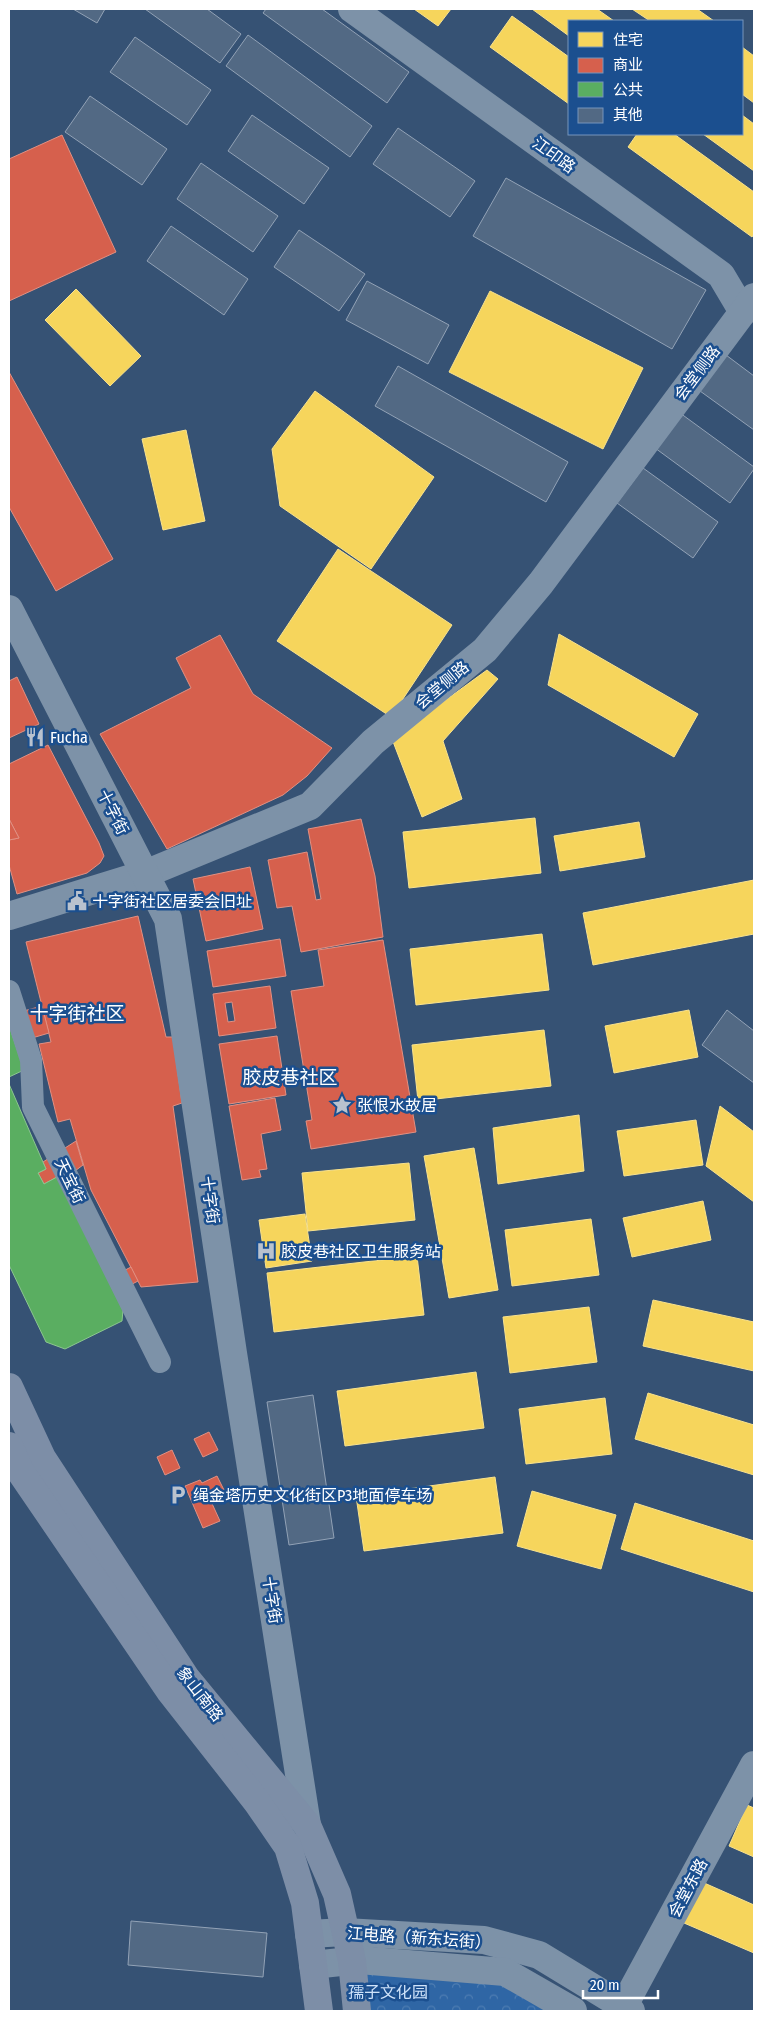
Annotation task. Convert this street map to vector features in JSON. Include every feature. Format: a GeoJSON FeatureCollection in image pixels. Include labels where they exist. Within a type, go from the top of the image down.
{"type":"FeatureCollection","features":[{"type":"Feature","properties":{"kind":"main road","name":"象山南路"},"geometry":{"type":"LineString","coordinates":[[9,1386],[42,1458],[186,1678],[307,1825],[337,1894],[352,1961],[357,2011]]}},
{"type":"Feature","properties":{"kind":"main road","name":"象山南路"},"geometry":{"type":"LineString","coordinates":[[9,1446],[20,1471],[170,1691],[257,1802],[288,1847],[305,1903],[319,2011]]}},
{"type":"Feature","properties":{"kind":"street","name":"江印路"},"geometry":{"type":"LineString","coordinates":[[352,9],[721,276],[749,305]]}},
{"type":"Feature","properties":{"kind":"street","name":"会堂侧路"},"geometry":{"type":"LineString","coordinates":[[9,916],[144,874],[310,806],[372,742],[485,650],[541,583],[749,305]]}},
{"type":"Feature","properties":{"kind":"street","name":"十字街"},"geometry":{"type":"LineString","coordinates":[[9,609],[168,919],[233,1354],[307,1825]]}},
{"type":"Feature","properties":{"kind":"street","name":"天宝街"},"geometry":{"type":"LineString","coordinates":[[9,991],[31,1060],[33,1107],[160,1362]]}},
{"type":"Feature","properties":{"kind":"street","name":"会堂东路"},"geometry":{"type":"LineString","coordinates":[[625,2010],[754,1765]]}},
{"type":"Feature","properties":{"kind":"street","name":"江电路（新东坛街）"},"geometry":{"type":"LineString","coordinates":[[309,1934],[345,1932],[484,1940],[539,1955],[625,2010]]}},
{"type":"Feature","properties":{"kind":"street","name":"江电路（新东坛街）"},"geometry":{"type":"LineString","coordinates":[[313,1965],[352,1961],[505,1972],[573,2011]]}},
{"type":"Feature","properties":{"kind":"green space","name":"孺子文化园"},"geometry":{"type":"Polygon","coordinates":[[[363,1970],[502,1983],[553,2011],[367,2011],[363,1970]]]}},
{"type":"Feature","properties":{"kind":"building: 住宅"},"geometry":{"type":"Polygon","coordinates":[[[414,9],[451,9],[438,26],[414,9]]]}},
{"type":"Feature","properties":{"kind":"building: 住宅"},"geometry":{"type":"Polygon","coordinates":[[[532,9],[597,9],[613,20],[568,20],[568,35],[532,9]]]}},
{"type":"Feature","properties":{"kind":"building: 住宅"},"geometry":{"type":"Polygon","coordinates":[[[632,9],[697,9],[713,20],[648,20],[632,9]]]}},
{"type":"Feature","properties":{"kind":"building: 住宅"},"geometry":{"type":"Polygon","coordinates":[[[512,16],[568,56],[568,103],[490,47],[512,16]]]}},
{"type":"Feature","properties":{"kind":"building: 住宅"},"geometry":{"type":"Polygon","coordinates":[[[743,48],[754,56],[754,103],[743,95],[743,48]]]}},
{"type":"Feature","properties":{"kind":"building: 住宅"},"geometry":{"type":"Polygon","coordinates":[[[743,116],[754,124],[754,171],[704,135],[743,135],[743,116]]]}},
{"type":"Feature","properties":{"kind":"building: 住宅"},"geometry":{"type":"Polygon","coordinates":[[[636,135],[675,135],[754,192],[754,234],[752,237],[628,147],[636,135]]]}},
{"type":"Feature","properties":{"kind":"building: 住宅"},"geometry":{"type":"Polygon","coordinates":[[[76,289],[141,356],[110,386],[45,320],[76,289]]]}},
{"type":"Feature","properties":{"kind":"building: 住宅"},"geometry":{"type":"Polygon","coordinates":[[[490,291],[643,368],[603,449],[449,372],[490,291]]]}},
{"type":"Feature","properties":{"kind":"building: 住宅"},"geometry":{"type":"Polygon","coordinates":[[[315,391],[434,477],[371,569],[280,506],[272,449],[315,391]]]}},
{"type":"Feature","properties":{"kind":"building: 住宅"},"geometry":{"type":"Polygon","coordinates":[[[186,430],[205,521],[163,530],[142,439],[186,430]]]}},
{"type":"Feature","properties":{"kind":"building: 住宅"},"geometry":{"type":"Polygon","coordinates":[[[338,549],[452,625],[391,717],[277,641],[338,549]]]}},
{"type":"Feature","properties":{"kind":"building: 住宅"},"geometry":{"type":"Polygon","coordinates":[[[559,634],[698,714],[674,757],[548,685],[559,634]]]}},
{"type":"Feature","properties":{"kind":"building: 住宅"},"geometry":{"type":"Polygon","coordinates":[[[487,670],[498,679],[443,741],[462,799],[422,817],[392,739],[487,670]]]}},
{"type":"Feature","properties":{"kind":"building: 住宅"},"geometry":{"type":"Polygon","coordinates":[[[535,818],[541,873],[409,888],[403,832],[535,818]]]}},
{"type":"Feature","properties":{"kind":"building: 住宅"},"geometry":{"type":"Polygon","coordinates":[[[639,822],[645,857],[560,871],[554,836],[639,822]]]}},
{"type":"Feature","properties":{"kind":"building: 住宅"},"geometry":{"type":"Polygon","coordinates":[[[754,880],[754,934],[593,965],[583,913],[754,880]]]}},
{"type":"Feature","properties":{"kind":"building: 住宅"},"geometry":{"type":"Polygon","coordinates":[[[542,934],[549,990],[416,1005],[410,949],[542,934]]]}},
{"type":"Feature","properties":{"kind":"building: 住宅"},"geometry":{"type":"Polygon","coordinates":[[[689,1010],[698,1057],[614,1073],[605,1026],[689,1010]]]}},
{"type":"Feature","properties":{"kind":"building: 住宅"},"geometry":{"type":"Polygon","coordinates":[[[544,1030],[551,1086],[418,1101],[412,1045],[544,1030]]]}},
{"type":"Feature","properties":{"kind":"building: 住宅"},"geometry":{"type":"Polygon","coordinates":[[[720,1106],[754,1132],[754,1202],[706,1166],[720,1106]]]}},
{"type":"Feature","properties":{"kind":"building: 住宅"},"geometry":{"type":"Polygon","coordinates":[[[579,1115],[584,1171],[498,1184],[493,1128],[579,1115]]]}},
{"type":"Feature","properties":{"kind":"building: 住宅"},"geometry":{"type":"Polygon","coordinates":[[[696,1120],[703,1165],[624,1176],[617,1131],[696,1120]]]}},
{"type":"Feature","properties":{"kind":"building: 住宅"},"geometry":{"type":"Polygon","coordinates":[[[474,1148],[498,1290],[449,1298],[424,1156],[474,1148]]]}},
{"type":"Feature","properties":{"kind":"building: 住宅"},"geometry":{"type":"Polygon","coordinates":[[[409,1163],[415,1220],[308,1231],[302,1173],[409,1163]]]}},
{"type":"Feature","properties":{"kind":"building: 住宅"},"geometry":{"type":"Polygon","coordinates":[[[703,1201],[711,1240],[632,1257],[623,1218],[703,1201]]]}},
{"type":"Feature","properties":{"kind":"building: 住宅"},"geometry":{"type":"Polygon","coordinates":[[[305,1214],[312,1261],[266,1268],[259,1220],[305,1214]]]}},
{"type":"Feature","properties":{"kind":"building: 住宅"},"geometry":{"type":"Polygon","coordinates":[[[591,1219],[599,1275],[512,1286],[505,1230],[591,1219]]]}},
{"type":"Feature","properties":{"kind":"building: 住宅"},"geometry":{"type":"Polygon","coordinates":[[[417,1256],[424,1315],[274,1332],[267,1273],[417,1256]]]}},
{"type":"Feature","properties":{"kind":"building: 住宅"},"geometry":{"type":"Polygon","coordinates":[[[653,1300],[754,1322],[754,1371],[643,1346],[653,1300]]]}},
{"type":"Feature","properties":{"kind":"building: 住宅"},"geometry":{"type":"Polygon","coordinates":[[[589,1307],[597,1362],[510,1373],[503,1317],[589,1307]]]}},
{"type":"Feature","properties":{"kind":"building: 住宅"},"geometry":{"type":"Polygon","coordinates":[[[476,1372],[484,1428],[345,1446],[337,1391],[476,1372]]]}},
{"type":"Feature","properties":{"kind":"building: 住宅"},"geometry":{"type":"Polygon","coordinates":[[[648,1393],[754,1425],[754,1475],[635,1439],[648,1393]]]}},
{"type":"Feature","properties":{"kind":"building: 住宅"},"geometry":{"type":"Polygon","coordinates":[[[605,1398],[612,1454],[526,1464],[519,1409],[605,1398]]]}},
{"type":"Feature","properties":{"kind":"building: 住宅"},"geometry":{"type":"Polygon","coordinates":[[[495,1477],[503,1533],[364,1551],[356,1496],[495,1477]]]}},
{"type":"Feature","properties":{"kind":"building: 住宅"},"geometry":{"type":"Polygon","coordinates":[[[532,1491],[616,1515],[601,1569],[517,1546],[532,1491]]]}},
{"type":"Feature","properties":{"kind":"building: 住宅"},"geometry":{"type":"Polygon","coordinates":[[[635,1503],[754,1541],[754,1592],[621,1549],[635,1503]]]}},
{"type":"Feature","properties":{"kind":"building: 住宅"},"geometry":{"type":"Polygon","coordinates":[[[747,1805],[754,1808],[754,1857],[729,1846],[747,1805]]]}},
{"type":"Feature","properties":{"kind":"building: 住宅"},"geometry":{"type":"Polygon","coordinates":[[[702,1882],[754,1905],[754,1953],[684,1923],[702,1882]]]}},
{"type":"Feature","properties":{"kind":"building: 商业"},"geometry":{"type":"Polygon","coordinates":[[[62,135],[116,252],[9,301],[9,159],[62,135]]]}},
{"type":"Feature","properties":{"kind":"building: 商业"},"geometry":{"type":"Polygon","coordinates":[[[9,372],[113,559],[56,591],[9,507],[9,372]]]}},
{"type":"Feature","properties":{"kind":"building: 商业"},"geometry":{"type":"Polygon","coordinates":[[[220,635],[253,694],[332,748],[307,776],[283,795],[167,849],[100,734],[191,688],[176,658],[220,635]]]}},
{"type":"Feature","properties":{"kind":"building: 商业"},"geometry":{"type":"Polygon","coordinates":[[[17,677],[39,724],[9,738],[9,681],[17,677]]]}},
{"type":"Feature","properties":{"kind":"building: 商业"},"geometry":{"type":"Polygon","coordinates":[[[48,745],[104,856],[100,863],[87,873],[17,894],[9,865],[9,840],[19,838],[9,819],[9,764],[48,745]]]}},
{"type":"Feature","properties":{"kind":"building: 商业"},"geometry":{"type":"Polygon","coordinates":[[[9,819],[19,838],[9,840],[9,819]]]}},
{"type":"Feature","properties":{"kind":"building: 商业"},"geometry":{"type":"Polygon","coordinates":[[[361,819],[375,876],[383,937],[301,952],[292,906],[277,908],[268,860],[307,852],[316,900],[321,899],[308,829],[361,819]]]}},
{"type":"Feature","properties":{"kind":"building: 商业"},"geometry":{"type":"Polygon","coordinates":[[[250,867],[263,929],[206,941],[193,879],[250,867]]]}},
{"type":"Feature","properties":{"kind":"building: 商业"},"geometry":{"type":"Polygon","coordinates":[[[138,916],[166,1037],[173,1037],[182,1103],[173,1106],[198,1282],[141,1287],[91,1190],[70,1119],[58,1122],[39,1044],[51,1042],[26,942],[138,916]]]}},
{"type":"Feature","properties":{"kind":"building: 商业"},"geometry":{"type":"Polygon","coordinates":[[[280,939],[286,976],[213,987],[207,951],[280,939]]]}},
{"type":"Feature","properties":{"kind":"building: 商业"},"geometry":{"type":"Polygon","coordinates":[[[383,940],[416,1132],[311,1149],[306,1121],[312,1120],[291,991],[324,986],[318,950],[383,940]]]}},
{"type":"Feature","properties":{"kind":"building: 商业"},"geometry":{"type":"Polygon","coordinates":[[[270,986],[276,1028],[219,1036],[213,994],[270,986]],[[232,1002],[225,1003],[228,1022],[235,1021],[232,1002]]]}},
{"type":"Feature","properties":{"kind":"building: 商业"},"geometry":{"type":"Polygon","coordinates":[[[42,1006],[49,1033],[15,1043],[9,1015],[42,1006]]]}},
{"type":"Feature","properties":{"kind":"building: 商业"},"geometry":{"type":"Polygon","coordinates":[[[277,1036],[286,1095],[229,1104],[219,1044],[277,1036]]]}},
{"type":"Feature","properties":{"kind":"building: 商业"},"geometry":{"type":"Polygon","coordinates":[[[275,1098],[281,1130],[261,1134],[267,1169],[259,1170],[261,1177],[242,1180],[229,1106],[275,1098]]]}},
{"type":"Feature","properties":{"kind":"building: 商业"},"geometry":{"type":"Polygon","coordinates":[[[76,1141],[83,1165],[60,1182],[57,1177],[44,1184],[38,1173],[46,1169],[43,1162],[76,1141]]]}},
{"type":"Feature","properties":{"kind":"building: 商业"},"geometry":{"type":"Polygon","coordinates":[[[131,1267],[138,1281],[115,1293],[108,1279],[131,1267]]]}},
{"type":"Feature","properties":{"kind":"building: 商业"},"geometry":{"type":"Polygon","coordinates":[[[209,1432],[218,1450],[203,1457],[194,1439],[209,1432]]]}},
{"type":"Feature","properties":{"kind":"building: 商业"},"geometry":{"type":"Polygon","coordinates":[[[172,1450],[180,1468],[165,1475],[157,1457],[172,1450]]]}},
{"type":"Feature","properties":{"kind":"building: 商业"},"geometry":{"type":"Polygon","coordinates":[[[217,1476],[224,1490],[209,1497],[220,1521],[203,1528],[185,1486],[200,1480],[202,1483],[217,1476]]]}},
{"type":"Feature","properties":{"kind":"building: 公共"},"geometry":{"type":"Polygon","coordinates":[[[9,1025],[24,1070],[9,1077],[9,1025]]]}},
{"type":"Feature","properties":{"kind":"building: 公共"},"geometry":{"type":"Polygon","coordinates":[[[9,1084],[46,1169],[38,1173],[44,1184],[57,1177],[123,1310],[122,1321],[65,1349],[46,1342],[9,1265],[9,1084]]]}},
{"type":"Feature","properties":{"kind":"building: 其他"},"geometry":{"type":"Polygon","coordinates":[[[73,9],[105,9],[97,23],[73,9]]]}},
{"type":"Feature","properties":{"kind":"building: 其他"},"geometry":{"type":"Polygon","coordinates":[[[145,9],[207,9],[241,34],[220,63],[145,9]]]}},
{"type":"Feature","properties":{"kind":"building: 其他"},"geometry":{"type":"Polygon","coordinates":[[[266,9],[322,9],[409,72],[387,103],[263,13],[266,9]]]}},
{"type":"Feature","properties":{"kind":"building: 其他"},"geometry":{"type":"Polygon","coordinates":[[[248,35],[372,126],[350,157],[226,66],[248,35]]]}},
{"type":"Feature","properties":{"kind":"building: 其他"},"geometry":{"type":"Polygon","coordinates":[[[135,37],[211,90],[187,125],[110,72],[135,37]]]}},
{"type":"Feature","properties":{"kind":"building: 其他"},"geometry":{"type":"Polygon","coordinates":[[[90,96],[167,149],[142,185],[65,132],[90,96]]]}},
{"type":"Feature","properties":{"kind":"building: 其他"},"geometry":{"type":"Polygon","coordinates":[[[252,115],[329,168],[304,204],[228,151],[252,115]]]}},
{"type":"Feature","properties":{"kind":"building: 其他"},"geometry":{"type":"Polygon","coordinates":[[[398,128],[475,181],[450,217],[373,164],[398,128]]]}},
{"type":"Feature","properties":{"kind":"building: 其他"},"geometry":{"type":"Polygon","coordinates":[[[201,163],[278,216],[253,252],[177,199],[201,163]]]}},
{"type":"Feature","properties":{"kind":"building: 其他"},"geometry":{"type":"Polygon","coordinates":[[[506,178],[706,290],[672,349],[473,236],[506,178]]]}},
{"type":"Feature","properties":{"kind":"building: 其他"},"geometry":{"type":"Polygon","coordinates":[[[171,226],[248,279],[224,315],[147,261],[171,226]]]}},
{"type":"Feature","properties":{"kind":"building: 其他"},"geometry":{"type":"Polygon","coordinates":[[[299,230],[365,274],[339,311],[274,267],[299,230]]]}},
{"type":"Feature","properties":{"kind":"building: 其他"},"geometry":{"type":"Polygon","coordinates":[[[367,281],[449,325],[428,364],[346,320],[367,281]]]}},
{"type":"Feature","properties":{"kind":"building: 其他"},"geometry":{"type":"Polygon","coordinates":[[[726,355],[754,376],[754,430],[700,391],[726,355]]]}},
{"type":"Feature","properties":{"kind":"building: 其他"},"geometry":{"type":"Polygon","coordinates":[[[398,366],[568,462],[546,502],[375,406],[398,366]]]}},
{"type":"Feature","properties":{"kind":"building: 其他"},"geometry":{"type":"Polygon","coordinates":[[[680,413],[754,467],[730,503],[655,448],[680,413]]]}},
{"type":"Feature","properties":{"kind":"building: 其他"},"geometry":{"type":"Polygon","coordinates":[[[643,468],[718,522],[693,558],[617,503],[643,468]]]}},
{"type":"Feature","properties":{"kind":"building: 其他"},"geometry":{"type":"Polygon","coordinates":[[[727,1010],[754,1031],[754,1083],[702,1045],[727,1010]]]}},
{"type":"Feature","properties":{"kind":"building: 其他"},"geometry":{"type":"Polygon","coordinates":[[[313,1395],[334,1538],[289,1545],[267,1402],[313,1395]]]}},
{"type":"Feature","properties":{"kind":"building: 其他"},"geometry":{"type":"Polygon","coordinates":[[[131,1921],[267,1933],[263,1977],[128,1965],[131,1921]]]}},
{"type":"Feature","properties":{"kind":"place","name":"Fucha"},"geometry":{"type":"Point","coordinates":[35,737]}},
{"type":"Feature","properties":{"kind":"place","name":"十字街社区居委会旧址"},"geometry":{"type":"Point","coordinates":[77,901]}},
{"type":"Feature","properties":{"kind":"place","name":"张恨水故居"},"geometry":{"type":"Point","coordinates":[342,1105]}},
{"type":"Feature","properties":{"kind":"place","name":"胶皮巷社区卫生服务站"},"geometry":{"type":"Point","coordinates":[266,1251]}},
{"type":"Feature","properties":{"kind":"place","name":"绳金塔历史文化街区P3地面停车场"},"geometry":{"type":"Point","coordinates":[178,1495]}},
{"type":"Feature","properties":{"kind":"district","name":"十字街社区"},"geometry":{"type":"Point","coordinates":[77,1013]}},
{"type":"Feature","properties":{"kind":"district","name":"胶皮巷社区"},"geometry":{"type":"Point","coordinates":[290,1077]}}]}
